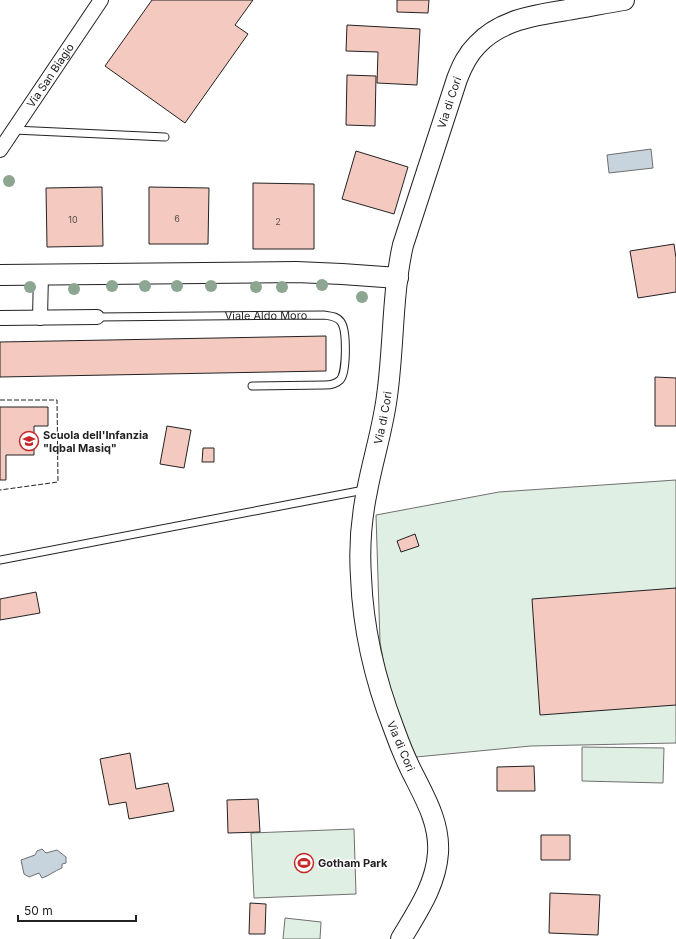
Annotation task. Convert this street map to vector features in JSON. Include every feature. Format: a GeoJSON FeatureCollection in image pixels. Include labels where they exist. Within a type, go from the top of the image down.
{"type":"FeatureCollection","features":[{"type":"Feature","properties":{"kind":"main road","name":"Via di Cori"},"geometry":{"type":"LineString","coordinates":[[401,939],[431,883],[437,862],[438,845],[436,828],[431,811],[404,754],[384,702],[367,632],[362,602],[360,552],[362,522],[367,490],[381,433],[387,398],[392,361],[398,278],[406,232],[457,79],[466,59],[482,39],[517,20],[624,0]]}},
{"type":"Feature","properties":{"kind":"main road"},"geometry":{"type":"LineString","coordinates":[[0,275],[296,272],[398,278]]}},
{"type":"Feature","properties":{"kind":"street","name":"Via San Biagio"},"geometry":{"type":"LineString","coordinates":[[0,150],[100,0]]}},
{"type":"Feature","properties":{"kind":"street"},"geometry":{"type":"LineString","coordinates":[[40,318],[41,274]]}},
{"type":"Feature","properties":{"kind":"street","name":"Viale Aldo Moro"},"geometry":{"type":"LineString","coordinates":[[0,318],[97,317]]}},
{"type":"Feature","properties":{"kind":"lane"},"geometry":{"type":"LineString","coordinates":[[13,130],[165,137]]}},
{"type":"Feature","properties":{"kind":"lane","name":"Viale Aldo Moro"},"geometry":{"type":"LineString","coordinates":[[97,317],[324,315],[334,317],[342,323],[345,333],[344,370],[340,380],[336,383],[326,385],[252,386]]}},
{"type":"Feature","properties":{"kind":"lane"},"geometry":{"type":"LineString","coordinates":[[0,560],[367,490]]}},
{"type":"Feature","properties":{"kind":"green space"},"geometry":{"type":"Polygon","coordinates":[[[676,480],[676,743],[531,746],[416,757],[389,694],[380,642],[376,515],[499,492],[676,480]]]}},
{"type":"Feature","properties":{"kind":"green space"},"geometry":{"type":"Polygon","coordinates":[[[582,747],[664,748],[663,783],[582,781],[582,747]]]}},
{"type":"Feature","properties":{"kind":"green space","name":"Gotham Park"},"geometry":{"type":"Polygon","coordinates":[[[354,829],[356,894],[254,898],[251,833],[354,829]]]}},
{"type":"Feature","properties":{"kind":"green space"},"geometry":{"type":"Polygon","coordinates":[[[285,918],[321,922],[320,939],[283,939],[285,918]]]}},
{"type":"Feature","properties":{"kind":"shaded area"},"geometry":{"type":"Polygon","coordinates":[[[651,149],[653,168],[609,173],[607,155],[651,149]]]}},
{"type":"Feature","properties":{"kind":"shaded area"},"geometry":{"type":"Polygon","coordinates":[[[42,849],[46,853],[57,850],[66,857],[66,863],[62,864],[62,868],[45,877],[42,878],[39,873],[29,877],[24,874],[21,860],[35,855],[37,851],[42,849]]]}},
{"type":"Feature","properties":{"kind":"building"},"geometry":{"type":"Polygon","coordinates":[[[152,0],[253,0],[235,25],[248,34],[185,123],[105,66],[152,0]]]}},
{"type":"Feature","properties":{"kind":"building"},"geometry":{"type":"Polygon","coordinates":[[[397,0],[429,0],[428,13],[397,12],[397,0]]]}},
{"type":"Feature","properties":{"kind":"building"},"geometry":{"type":"Polygon","coordinates":[[[347,25],[420,29],[417,85],[377,83],[378,52],[346,51],[347,25]]]}},
{"type":"Feature","properties":{"kind":"building"},"geometry":{"type":"Polygon","coordinates":[[[347,75],[376,76],[375,126],[346,125],[347,75]]]}},
{"type":"Feature","properties":{"kind":"building"},"geometry":{"type":"Polygon","coordinates":[[[356,151],[408,167],[394,214],[342,199],[356,151]]]}},
{"type":"Feature","properties":{"kind":"building"},"geometry":{"type":"Polygon","coordinates":[[[253,183],[314,184],[314,249],[253,249],[253,183]]]}},
{"type":"Feature","properties":{"kind":"building"},"geometry":{"type":"Polygon","coordinates":[[[102,187],[103,246],[47,247],[46,188],[102,187]]]}},
{"type":"Feature","properties":{"kind":"building"},"geometry":{"type":"Polygon","coordinates":[[[149,187],[209,188],[208,244],[149,244],[149,187]]]}},
{"type":"Feature","properties":{"kind":"building"},"geometry":{"type":"Polygon","coordinates":[[[674,244],[676,258],[676,292],[638,298],[630,251],[674,244]]]}},
{"type":"Feature","properties":{"kind":"building"},"geometry":{"type":"Polygon","coordinates":[[[326,336],[326,371],[0,377],[0,342],[326,336]]]}},
{"type":"Feature","properties":{"kind":"building"},"geometry":{"type":"Polygon","coordinates":[[[655,377],[676,378],[676,426],[655,426],[655,377]]]}},
{"type":"Feature","properties":{"kind":"building"},"geometry":{"type":"Polygon","coordinates":[[[0,407],[48,407],[48,426],[34,426],[34,455],[6,455],[6,480],[0,480],[0,407]]]}},
{"type":"Feature","properties":{"kind":"building"},"geometry":{"type":"Polygon","coordinates":[[[167,426],[191,430],[184,468],[160,464],[167,426]]]}},
{"type":"Feature","properties":{"kind":"building"},"geometry":{"type":"Polygon","coordinates":[[[203,448],[214,448],[214,462],[202,462],[203,448]]]}},
{"type":"Feature","properties":{"kind":"building"},"geometry":{"type":"Polygon","coordinates":[[[415,534],[419,546],[401,552],[397,541],[415,534]]]}},
{"type":"Feature","properties":{"kind":"building"},"geometry":{"type":"Polygon","coordinates":[[[676,588],[676,705],[540,715],[532,599],[676,588]]]}},
{"type":"Feature","properties":{"kind":"building"},"geometry":{"type":"Polygon","coordinates":[[[36,592],[40,613],[0,620],[0,599],[36,592]]]}},
{"type":"Feature","properties":{"kind":"building"},"geometry":{"type":"Polygon","coordinates":[[[130,753],[136,789],[168,783],[174,811],[129,819],[126,802],[109,805],[100,759],[130,753]]]}},
{"type":"Feature","properties":{"kind":"building"},"geometry":{"type":"Polygon","coordinates":[[[534,766],[535,791],[497,791],[497,767],[534,766]]]}},
{"type":"Feature","properties":{"kind":"building"},"geometry":{"type":"Polygon","coordinates":[[[258,799],[260,832],[228,833],[227,800],[258,799]]]}},
{"type":"Feature","properties":{"kind":"building"},"geometry":{"type":"Polygon","coordinates":[[[541,835],[570,835],[570,860],[541,860],[541,835]]]}},
{"type":"Feature","properties":{"kind":"building"},"geometry":{"type":"Polygon","coordinates":[[[550,893],[600,895],[598,935],[549,933],[550,893]]]}},
{"type":"Feature","properties":{"kind":"building"},"geometry":{"type":"Polygon","coordinates":[[[250,903],[266,904],[265,934],[249,934],[250,903]]]}},
{"type":"Feature","properties":{"kind":"fence"},"geometry":{"type":"LineString","coordinates":[[0,400],[57,400],[58,482],[0,490]]}},
{"type":"Feature","properties":{"kind":"place","name":"Scuola dell'Infanzia \"Iqbal Masiq\""},"geometry":{"type":"Point","coordinates":[29,441]}},
{"type":"Feature","properties":{"kind":"place","name":"Gotham Park"},"geometry":{"type":"Point","coordinates":[304,863]}}]}
